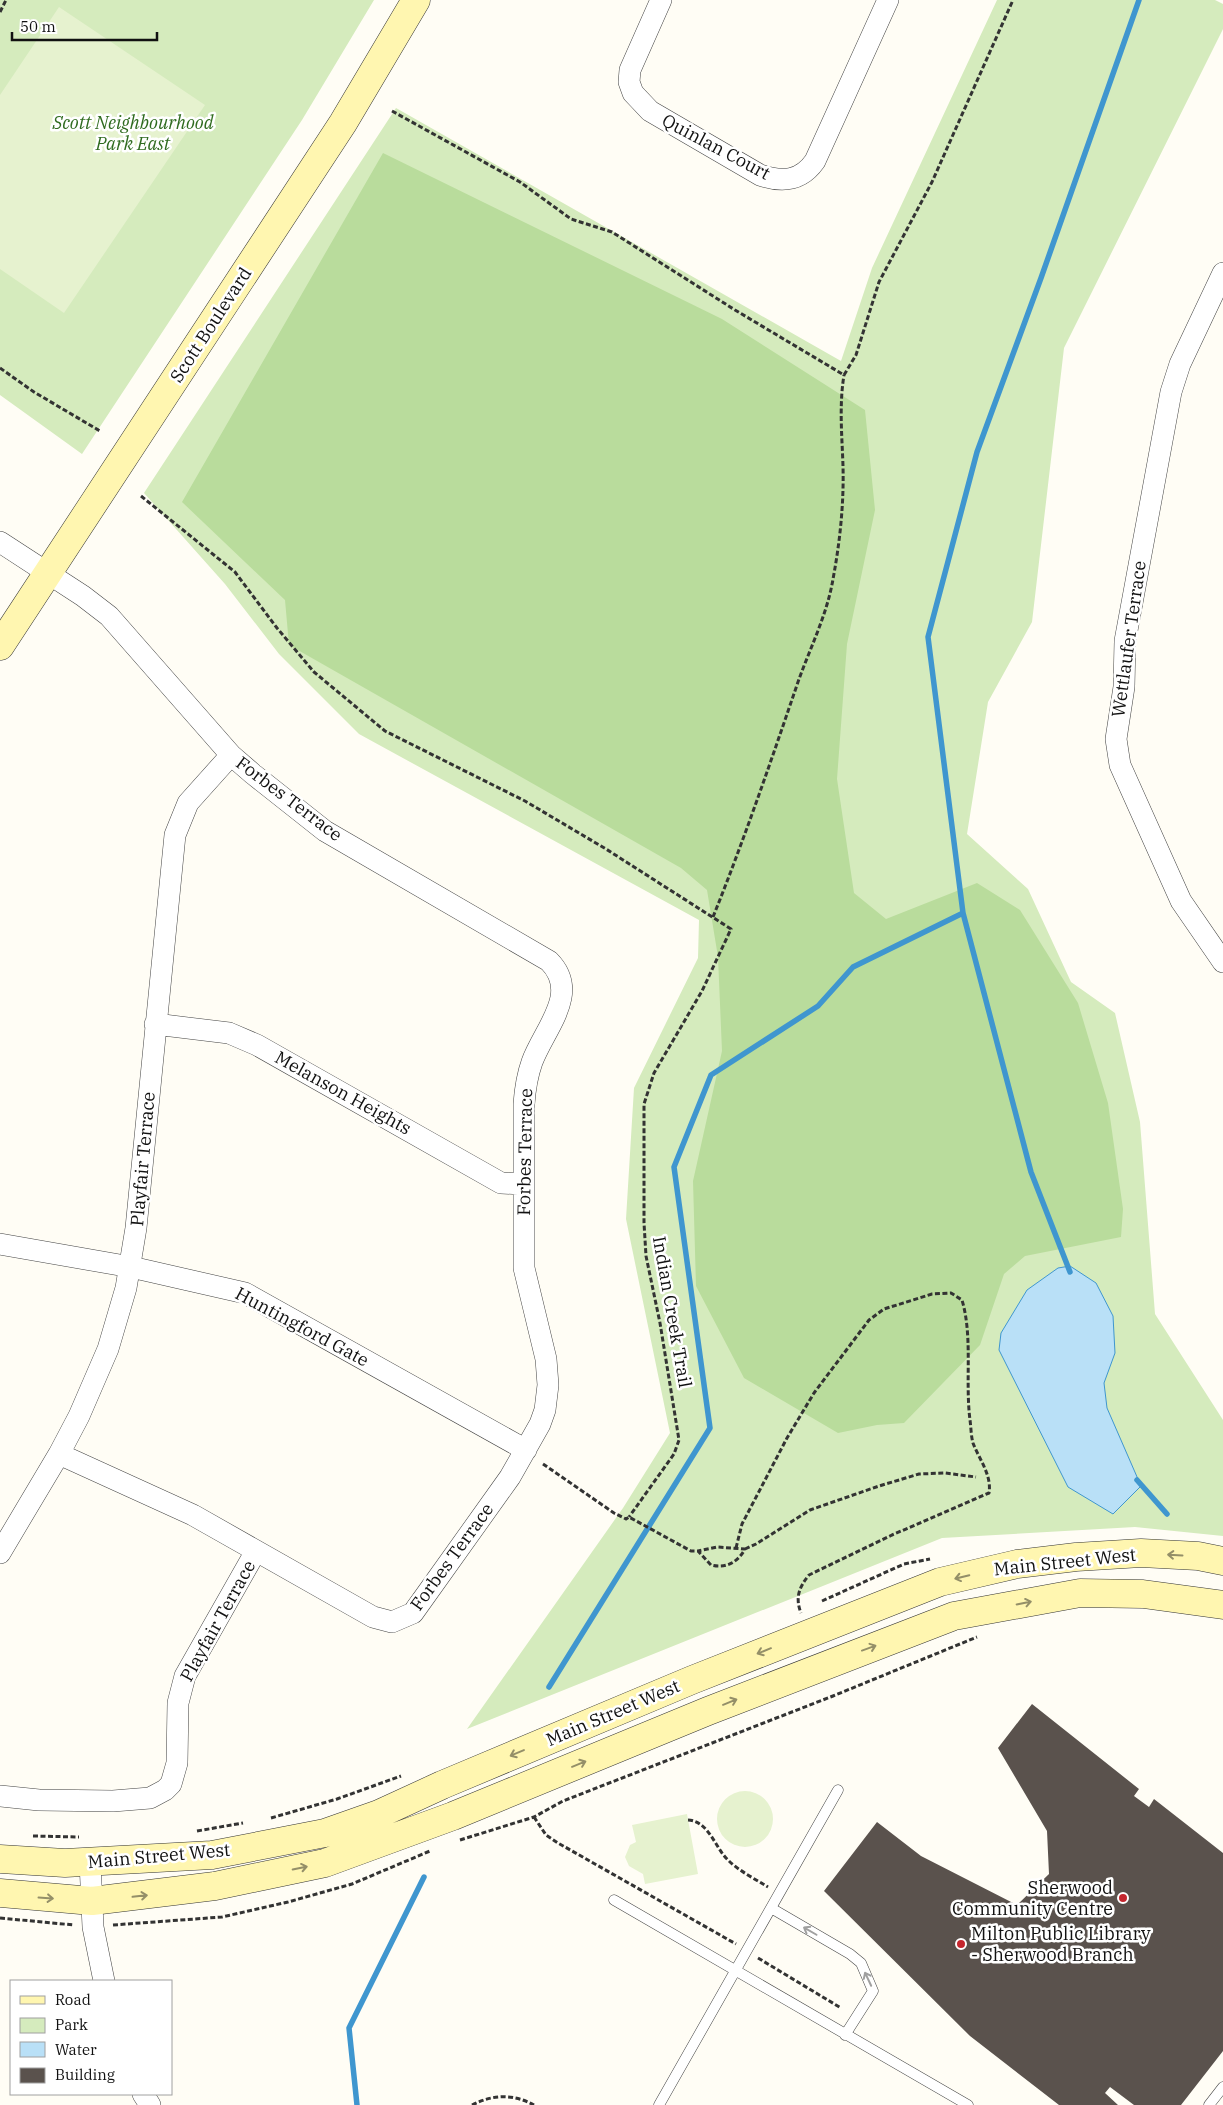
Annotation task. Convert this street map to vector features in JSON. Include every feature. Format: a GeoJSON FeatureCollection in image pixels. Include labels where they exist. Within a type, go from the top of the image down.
{"type":"FeatureCollection","features":[{"type":"Feature","properties":{"kind":"main road","name":"Scott Boulevard"},"geometry":{"type":"LineString","coordinates":[[0,646],[343,123],[416,0]]}},
{"type":"Feature","properties":{"kind":"main road","name":"Main Street West"},"geometry":{"type":"LineString","coordinates":[[0,1859],[36,1863],[90,1862],[212,1855],[325,1833],[379,1814],[442,1785],[810,1633],[881,1607],[940,1582],[1017,1564],[1142,1553],[1198,1556],[1223,1561]]}},
{"type":"Feature","properties":{"kind":"main road","name":"Main Street West"},"geometry":{"type":"LineString","coordinates":[[0,1893],[92,1901],[215,1886],[325,1863],[454,1816],[716,1707],[954,1616],[1080,1592],[1143,1594],[1223,1604]]}},
{"type":"Feature","properties":{"kind":"street","name":"Quinlan Court"},"geometry":{"type":"LineString","coordinates":[[662,0],[630,70],[629,82],[633,93],[650,111],[760,175],[780,181],[789,180],[804,174],[815,161],[888,0]]}},
{"type":"Feature","properties":{"kind":"street","name":"Wettlaufer Terrace"},"geometry":{"type":"LineString","coordinates":[[1222,956],[1182,901],[1120,764],[1116,740],[1124,687],[1125,641],[1171,392],[1180,364],[1223,273]]}},
{"type":"Feature","properties":{"kind":"street","name":"Forbes Terrace"},"geometry":{"type":"LineString","coordinates":[[0,542],[83,596],[113,620],[231,755],[325,831],[540,954],[556,967],[563,984],[561,1001],[536,1054],[527,1079],[524,1104],[524,1268],[546,1359],[548,1385],[542,1417],[510,1478],[413,1613],[399,1620],[382,1621],[373,1617],[193,1515],[59,1454]]}},
{"type":"Feature","properties":{"kind":"street","name":"Playfair Terrace"},"geometry":{"type":"LineString","coordinates":[[0,1553],[59,1454],[79,1416],[108,1349],[131,1267],[175,835],[188,802],[231,755]]}},
{"type":"Feature","properties":{"kind":"street","name":"Melanson Heights"},"geometry":{"type":"LineString","coordinates":[[155,1024],[229,1033],[257,1045],[501,1182],[523,1184]]}},
{"type":"Feature","properties":{"kind":"street","name":"Huntingford Gate"},"geometry":{"type":"LineString","coordinates":[[0,1244],[131,1267],[245,1293],[526,1450]]}},
{"type":"Feature","properties":{"kind":"street","name":"Playfair Terrace"},"geometry":{"type":"LineString","coordinates":[[0,1796],[39,1800],[113,1801],[150,1798],[165,1790],[171,1784],[177,1763],[178,1703],[185,1676],[256,1551]]}},
{"type":"Feature","properties":{"kind":"street"},"geometry":{"type":"LineString","coordinates":[[90,1862],[93,1927],[104,1980]]}},
{"type":"Feature","properties":{"kind":"lane"},"geometry":{"type":"LineString","coordinates":[[659,2105],[838,1790]]}},
{"type":"Feature","properties":{"kind":"lane"},"geometry":{"type":"LineString","coordinates":[[614,1900],[735,1972],[968,2105]]}},
{"type":"Feature","properties":{"kind":"lane"},"geometry":{"type":"LineString","coordinates":[[770,1908],[850,1954],[861,1963],[873,1991],[846,2035]]}},
{"type":"Feature","properties":{"kind":"lane"},"geometry":{"type":"LineString","coordinates":[[1209,2105],[1223,2087]]}},
{"type":"Feature","properties":{"kind":"path"},"geometry":{"type":"LineString","coordinates":[[0,12],[6,0]]}},
{"type":"Feature","properties":{"kind":"path"},"geometry":{"type":"LineString","coordinates":[[141,496],[235,572],[276,628],[314,672],[385,732],[525,801],[606,849],[713,917],[739,852],[765,773],[819,630],[833,580],[841,522],[843,467],[840,419],[844,375],[856,355],[879,282],[932,182],[1013,0]]}},
{"type":"Feature","properties":{"kind":"path"},"geometry":{"type":"LineString","coordinates":[[392,111],[520,182],[571,219],[612,232],[735,310],[844,375]]}},
{"type":"Feature","properties":{"kind":"path"},"geometry":{"type":"LineString","coordinates":[[0,368],[34,392],[100,431]]}},
{"type":"Feature","properties":{"kind":"path","name":"Indian Creek Trail"},"geometry":{"type":"LineString","coordinates":[[629,1517],[674,1454],[679,1440],[660,1323],[646,1256],[644,1104],[654,1073],[702,991],[731,929],[713,917]]}},
{"type":"Feature","properties":{"kind":"path"},"geometry":{"type":"LineString","coordinates":[[736,1548],[742,1524],[787,1438],[814,1393],[869,1320],[884,1309],[932,1294],[951,1293],[962,1300],[967,1327],[968,1402],[973,1442],[981,1455],[991,1484],[989,1493],[892,1535],[809,1575],[800,1586],[798,1604],[810,1633]]}},
{"type":"Feature","properties":{"kind":"path"},"geometry":{"type":"LineString","coordinates":[[543,1464],[614,1513],[626,1519],[629,1517],[691,1551],[698,1552],[716,1547],[745,1549],[810,1510],[879,1486],[925,1474],[945,1473],[976,1477]]}},
{"type":"Feature","properties":{"kind":"path"},"geometry":{"type":"LineString","coordinates":[[698,1552],[711,1565],[717,1567],[739,1560],[745,1549]]}},
{"type":"Feature","properties":{"kind":"path"},"geometry":{"type":"LineString","coordinates":[[534,1816],[546,1835],[558,1843],[747,1950],[841,2008]]}},
{"type":"Feature","properties":{"kind":"path"},"geometry":{"type":"LineString","coordinates":[[688,1820],[697,1823],[705,1829],[728,1860],[779,1894]]}},
{"type":"Feature","properties":{"kind":"path"},"geometry":{"type":"LineString","coordinates":[[472,2105],[493,2097],[506,2096],[520,2098],[534,2105]]}},
{"type":"Feature","properties":{"kind":"green space","name":"Scott Neighbourhood Park East"},"geometry":{"type":"Polygon","coordinates":[[[0,0],[374,0],[302,120],[82,454],[0,395],[0,0]]]}},
{"type":"Feature","properties":{"kind":"green space"},"geometry":{"type":"Polygon","coordinates":[[[997,0],[1215,0],[1223,4],[1223,29],[1064,348],[1032,622],[988,702],[967,834],[1028,889],[1071,982],[1115,1013],[1140,1122],[1155,1314],[1223,1420],[1223,1536],[1135,1527],[942,1538],[467,1729],[623,1508],[670,1433],[626,1219],[634,1088],[698,958],[699,920],[359,734],[279,654],[225,584],[144,493],[396,108],[841,361],[872,268],[997,0]]]}},
{"type":"Feature","properties":{"kind":"green space"},"geometry":{"type":"Polygon","coordinates":[[[59,7],[205,105],[64,313],[0,269],[0,95],[59,7]]]}},
{"type":"Feature","properties":{"kind":"green space"},"geometry":{"type":"Polygon","coordinates":[[[383,153],[722,319],[865,410],[875,510],[847,644],[837,779],[854,893],[886,919],[977,883],[1020,910],[1078,1003],[1108,1103],[1123,1209],[1121,1237],[1025,1256],[1004,1274],[980,1345],[904,1423],[877,1425],[838,1433],[744,1378],[696,1286],[693,1181],[722,1051],[718,957],[707,890],[681,868],[289,645],[285,600],[182,502],[383,153]]]}},
{"type":"Feature","properties":{"kind":"green space"},"geometry":{"type":"Polygon","coordinates":[[[739,1791],[751,1791],[761,1795],[769,1803],[773,1819],[769,1835],[761,1843],[751,1847],[739,1847],[729,1843],[721,1835],[717,1825],[717,1813],[721,1803],[729,1795],[739,1791]]]}},
{"type":"Feature","properties":{"kind":"green space"},"geometry":{"type":"Polygon","coordinates":[[[687,1814],[698,1874],[645,1884],[643,1874],[629,1866],[625,1857],[630,1845],[636,1842],[632,1825],[687,1814]]]}},
{"type":"Feature","properties":{"kind":"water"},"geometry":{"type":"Polygon","coordinates":[[[1070,1266],[1096,1283],[1113,1316],[1115,1353],[1104,1383],[1107,1408],[1141,1486],[1113,1514],[1068,1487],[999,1350],[1001,1333],[1027,1290],[1058,1268],[1070,1266]]]}},
{"type":"Feature","properties":{"kind":"building","name":"Sherwood Community Centre"},"geometry":{"type":"Polygon","coordinates":[[[1032,1704],[1139,1789],[1134,1796],[1149,1807],[1154,1799],[1223,1853],[1223,2051],[1181,2105],[1134,2105],[1110,2087],[1105,2093],[1118,2105],[1059,2105],[970,2036],[824,1891],[877,1822],[921,1856],[1017,1905],[1049,1874],[1047,1831],[998,1748],[1032,1704]]]}},
{"type":"Feature","properties":{"kind":"waterway"},"geometry":{"type":"LineString","coordinates":[[1070,1272],[1031,1172],[963,913],[928,637],[977,452],[1041,278],[1139,0]]}},
{"type":"Feature","properties":{"kind":"waterway"},"geometry":{"type":"LineString","coordinates":[[549,1687],[710,1428],[674,1167],[711,1075],[818,1006],[853,967],[963,913]]}},
{"type":"Feature","properties":{"kind":"waterway"},"geometry":{"type":"LineString","coordinates":[[1137,1480],[1167,1514]]}},
{"type":"Feature","properties":{"kind":"waterway"},"geometry":{"type":"LineString","coordinates":[[357,2105],[349,2028],[424,1877]]}},
{"type":"Feature","properties":{"kind":"place","name":"Sherwood Community Centre"},"geometry":{"type":"Point","coordinates":[1123,1898]}},
{"type":"Feature","properties":{"kind":"place","name":"Milton Public Library - Sherwood Branch"},"geometry":{"type":"Point","coordinates":[961,1944]}}]}
